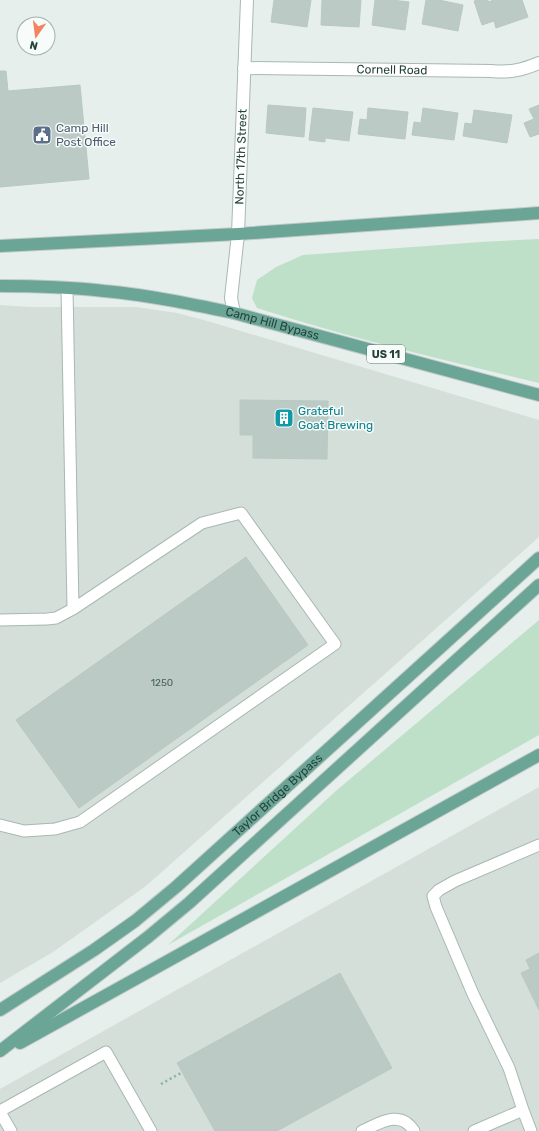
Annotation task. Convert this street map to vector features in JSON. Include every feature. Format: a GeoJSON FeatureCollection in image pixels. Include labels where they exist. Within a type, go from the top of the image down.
{"type":"FeatureCollection","features":[{"type":"Feature","properties":{"kind":"main road"},"geometry":{"type":"LineString","coordinates":[[0,246],[238,234],[539,213]]}},
{"type":"Feature","properties":{"kind":"main road","name":"Camp Hill Bypass"},"geometry":{"type":"LineString","coordinates":[[0,286],[105,291],[149,297],[234,313],[539,395]]}},
{"type":"Feature","properties":{"kind":"main road","name":"Taylor Bridge Bypass"},"geometry":{"type":"LineString","coordinates":[[0,1010],[94,950],[135,921],[176,887],[539,558]]}},
{"type":"Feature","properties":{"kind":"main road"},"geometry":{"type":"LineString","coordinates":[[0,1051],[148,937],[189,903],[539,586]]}},
{"type":"Feature","properties":{"kind":"main road"},"geometry":{"type":"LineString","coordinates":[[0,1054],[539,755]]}},
{"type":"Feature","properties":{"kind":"street","name":"North 17th Street"},"geometry":{"type":"LineString","coordinates":[[234,313],[231,298],[238,234],[247,0]]}},
{"type":"Feature","properties":{"kind":"street","name":"Cornell Road"},"geometry":{"type":"LineString","coordinates":[[244,68],[501,72],[520,70],[539,63]]}},
{"type":"Feature","properties":{"kind":"lane"},"geometry":{"type":"LineString","coordinates":[[66,288],[73,609]]}},
{"type":"Feature","properties":{"kind":"lane"},"geometry":{"type":"LineString","coordinates":[[0,620],[56,618],[73,609],[202,523],[241,513],[335,644],[80,822],[55,829],[24,831],[0,825]]}},
{"type":"Feature","properties":{"kind":"lane"},"geometry":{"type":"LineString","coordinates":[[531,1131],[509,1068],[473,994],[436,907],[433,896],[439,890],[455,881],[539,845]]}},
{"type":"Feature","properties":{"kind":"lane"},"geometry":{"type":"LineString","coordinates":[[11,1131],[0,1112],[106,1052],[151,1131]]}},
{"type":"Feature","properties":{"kind":"lane"},"geometry":{"type":"LineString","coordinates":[[474,1131],[523,1110]]}},
{"type":"Feature","properties":{"kind":"lane"},"geometry":{"type":"LineString","coordinates":[[362,1131],[391,1119],[399,1119],[406,1122],[414,1131]]}},
{"type":"Feature","properties":{"kind":"path"},"geometry":{"type":"LineString","coordinates":[[161,1084],[181,1073]]}},
{"type":"Feature","properties":{"kind":"shaded area"},"geometry":{"type":"Polygon","coordinates":[[[0,305],[30,307],[136,307],[177,313],[539,420],[539,537],[146,886],[53,952],[0,983],[0,305]]]}},
{"type":"Feature","properties":{"kind":"shaded area"},"geometry":{"type":"Polygon","coordinates":[[[539,787],[539,1131],[0,1131],[0,1089],[539,787]]]}},
{"type":"Feature","properties":{"kind":"green space"},"geometry":{"type":"Polygon","coordinates":[[[539,239],[539,383],[397,348],[292,319],[257,308],[252,298],[257,280],[276,267],[303,255],[539,239]]]}},
{"type":"Feature","properties":{"kind":"green space"},"geometry":{"type":"Polygon","coordinates":[[[539,620],[539,735],[168,945],[337,790],[539,620]]]}},
{"type":"Feature","properties":{"kind":"building"},"geometry":{"type":"Polygon","coordinates":[[[274,0],[311,0],[307,27],[271,22],[274,0]]]}},
{"type":"Feature","properties":{"kind":"building"},"geometry":{"type":"Polygon","coordinates":[[[322,0],[361,0],[359,27],[321,25],[322,0]]]}},
{"type":"Feature","properties":{"kind":"building"},"geometry":{"type":"Polygon","coordinates":[[[375,0],[409,2],[405,30],[372,25],[375,0]]]}},
{"type":"Feature","properties":{"kind":"building"},"geometry":{"type":"Polygon","coordinates":[[[426,0],[439,0],[463,5],[458,31],[422,24],[426,0]]]}},
{"type":"Feature","properties":{"kind":"building"},"geometry":{"type":"Polygon","coordinates":[[[488,0],[488,2],[494,0],[522,0],[528,17],[496,28],[494,21],[482,25],[474,1],[488,0]]]}},
{"type":"Feature","properties":{"kind":"building","name":"Camp Hill Post Office"},"geometry":{"type":"Polygon","coordinates":[[[0,71],[6,71],[8,91],[80,85],[89,179],[0,187],[0,71]]]}},
{"type":"Feature","properties":{"kind":"building"},"geometry":{"type":"Polygon","coordinates":[[[268,105],[306,108],[304,137],[266,133],[268,105]]]}},
{"type":"Feature","properties":{"kind":"building"},"geometry":{"type":"Polygon","coordinates":[[[539,105],[539,134],[530,137],[524,123],[534,119],[529,109],[539,105]]]}},
{"type":"Feature","properties":{"kind":"building"},"geometry":{"type":"Polygon","coordinates":[[[313,108],[353,112],[349,141],[325,138],[325,142],[309,140],[313,108]]]}},
{"type":"Feature","properties":{"kind":"building"},"geometry":{"type":"Polygon","coordinates":[[[368,108],[408,112],[405,139],[358,134],[360,119],[367,120],[368,108]]]}},
{"type":"Feature","properties":{"kind":"building"},"geometry":{"type":"Polygon","coordinates":[[[423,108],[458,113],[454,140],[412,135],[414,122],[421,123],[423,108]]]}},
{"type":"Feature","properties":{"kind":"building"},"geometry":{"type":"Polygon","coordinates":[[[474,110],[512,115],[507,143],[463,136],[465,123],[472,124],[474,110]]]}},
{"type":"Feature","properties":{"kind":"building","name":"Grateful Goat Brewing"},"geometry":{"type":"Polygon","coordinates":[[[240,400],[328,401],[327,459],[253,458],[253,435],[240,435],[240,400]]]}},
{"type":"Feature","properties":{"kind":"building"},"geometry":{"type":"Polygon","coordinates":[[[246,557],[308,645],[79,808],[16,720],[246,557]]]}},
{"type":"Feature","properties":{"kind":"building"},"geometry":{"type":"Polygon","coordinates":[[[539,953],[539,1010],[521,973],[530,969],[526,960],[539,953]]]}},
{"type":"Feature","properties":{"kind":"building"},"geometry":{"type":"Polygon","coordinates":[[[340,973],[392,1068],[277,1131],[215,1131],[177,1063],[340,973]]]}},
{"type":"Feature","properties":{"kind":"place","name":"Camp Hill Post Office"},"geometry":{"type":"Point","coordinates":[42,135]}},
{"type":"Feature","properties":{"kind":"place","name":"Grateful Goat Brewing"},"geometry":{"type":"Point","coordinates":[284,418]}}]}
